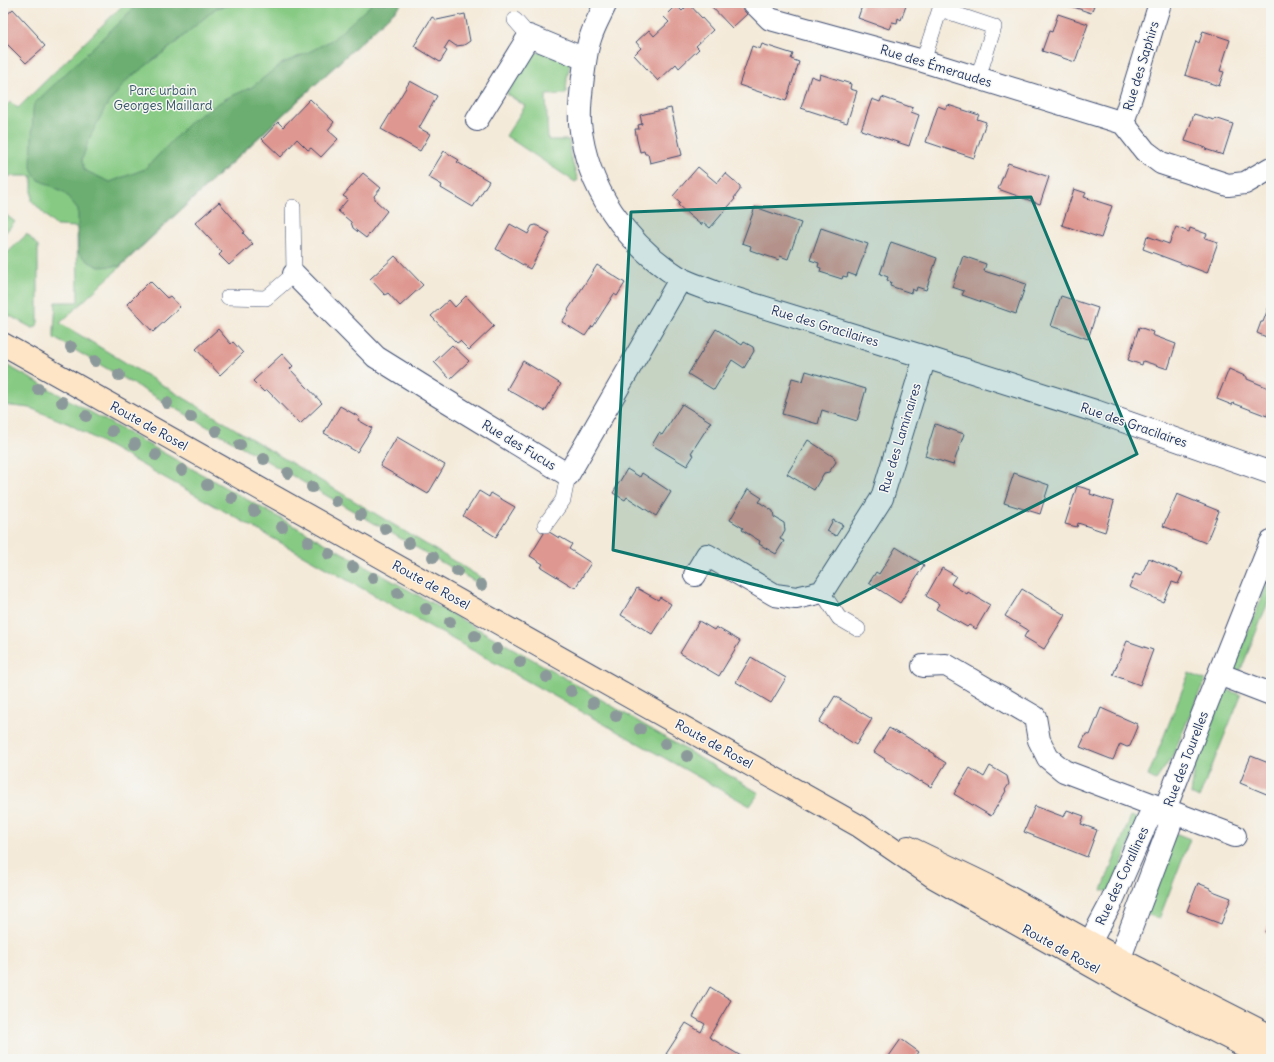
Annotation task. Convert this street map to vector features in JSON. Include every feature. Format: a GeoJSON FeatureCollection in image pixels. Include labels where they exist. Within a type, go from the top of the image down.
{"type":"FeatureCollection","features":[{"type":"Feature","properties":{"kind":"street","name":"Rue des Gracilaires"},"geometry":{"type":"LineString","coordinates":[[606,3],[591,37],[585,59],[580,97],[580,122],[583,143],[589,166],[606,203],[629,235],[641,248],[681,278],[714,292],[1095,411],[1271,472]]}},
{"type":"Feature","properties":{"kind":"street","name":"Rue des Émeraudes"},"geometry":{"type":"LineString","coordinates":[[754,3],[770,19],[923,61],[1123,122]]}},
{"type":"Feature","properties":{"kind":"street","name":"Rue des Saphirs"},"geometry":{"type":"LineString","coordinates":[[1160,3],[1123,122],[1145,151],[1161,163],[1228,185],[1245,183],[1271,168]]}},
{"type":"Feature","properties":{"kind":"street"},"geometry":{"type":"LineString","coordinates":[[477,120],[529,36],[585,59]]}},
{"type":"Feature","properties":{"kind":"street","name":"Rue des Fucus"},"geometry":{"type":"LineString","coordinates":[[294,274],[376,357],[568,475],[681,278]]}},
{"type":"Feature","properties":{"kind":"street","name":"Route de Rosel"},"geometry":{"type":"LineString","coordinates":[[3,344],[859,826],[924,854],[980,882],[1086,951],[1117,968],[1271,1036]]}},
{"type":"Feature","properties":{"kind":"street","name":"Rue des Laminaires"},"geometry":{"type":"LineString","coordinates":[[822,592],[882,498],[925,357]]}},
{"type":"Feature","properties":{"kind":"street","name":"Rue des Tourelles"},"geometry":{"type":"LineString","coordinates":[[1117,968],[1170,825],[1165,809],[1271,542]]}},
{"type":"Feature","properties":{"kind":"street"},"geometry":{"type":"LineString","coordinates":[[695,575],[707,555],[776,595],[796,598],[822,592]]}},
{"type":"Feature","properties":{"kind":"street"},"geometry":{"type":"LineString","coordinates":[[923,666],[946,665],[1035,717],[1039,740],[1048,758],[1064,771],[1235,836]]}},
{"type":"Feature","properties":{"kind":"street"},"geometry":{"type":"LineString","coordinates":[[1219,674],[1271,694]]}},
{"type":"Feature","properties":{"kind":"street","name":"Rue des Corallines"},"geometry":{"type":"LineString","coordinates":[[1086,951],[1111,903],[1149,817],[1165,809]]}},
{"type":"Feature","properties":{"kind":"street","name":"Route de Rosel"},"geometry":{"type":"LineString","coordinates":[[1117,968],[1136,991],[1270,1059]]}},
{"type":"Feature","properties":{"kind":"lane"},"geometry":{"type":"LineString","coordinates":[[923,61],[940,10],[994,27],[978,78]]}},
{"type":"Feature","properties":{"kind":"lane"},"geometry":{"type":"LineString","coordinates":[[515,20],[529,36]]}},
{"type":"Feature","properties":{"kind":"lane"},"geometry":{"type":"LineString","coordinates":[[228,297],[266,298],[294,274],[293,208]]}},
{"type":"Feature","properties":{"kind":"lane"},"geometry":{"type":"LineString","coordinates":[[546,525],[563,500],[568,475]]}},
{"type":"Feature","properties":{"kind":"lane"},"geometry":{"type":"LineString","coordinates":[[822,592],[839,618],[858,629]]}},
{"type":"Feature","properties":{"kind":"highlighted area"},"geometry":{"type":"Polygon","coordinates":[[[1031,197],[1137,454],[838,605],[613,550],[631,212],[1031,197]]]}},
{"type":"Feature","properties":{"kind":"green space","name":"Parc urbain Georges Maillard"},"geometry":{"type":"Polygon","coordinates":[[[125,3],[403,3],[60,323],[485,580],[481,585],[54,338],[56,302],[78,302],[77,227],[56,226],[32,201],[32,176],[3,176],[3,109],[10,102],[18,108],[125,3]]]}},
{"type":"Feature","properties":{"kind":"green space"},"geometry":{"type":"Polygon","coordinates":[[[139,3],[240,3],[216,8],[172,46],[127,80],[105,108],[89,139],[82,160],[84,170],[110,182],[145,169],[191,121],[225,99],[252,87],[281,64],[332,40],[373,3],[403,3],[120,266],[99,267],[89,262],[78,252],[78,209],[64,192],[39,180],[33,173],[31,167],[33,110],[34,104],[139,3]]]}},
{"type":"Feature","properties":{"kind":"green space"},"geometry":{"type":"Polygon","coordinates":[[[538,52],[545,52],[571,59],[567,78],[566,94],[546,95],[548,140],[569,140],[570,155],[578,180],[575,182],[506,136],[525,106],[507,94],[530,57],[538,52]]]}},
{"type":"Feature","properties":{"kind":"green space"},"geometry":{"type":"Polygon","coordinates":[[[3,214],[15,222],[3,235],[3,214]]]}},
{"type":"Feature","properties":{"kind":"green space"},"geometry":{"type":"Polygon","coordinates":[[[27,234],[38,246],[38,322],[34,328],[3,312],[3,257],[27,234]]]}},
{"type":"Feature","properties":{"kind":"green space"},"geometry":{"type":"Polygon","coordinates":[[[3,363],[548,668],[759,793],[750,806],[69,424],[30,408],[3,405],[3,363]]]}},
{"type":"Feature","properties":{"kind":"green space"},"geometry":{"type":"Polygon","coordinates":[[[1271,447],[1271,458],[1262,458],[1265,450],[1271,447]]]}},
{"type":"Feature","properties":{"kind":"green space"},"geometry":{"type":"Polygon","coordinates":[[[1271,575],[1271,595],[1240,672],[1233,669],[1271,575]]]}},
{"type":"Feature","properties":{"kind":"green space"},"geometry":{"type":"Polygon","coordinates":[[[1189,673],[1205,680],[1172,757],[1156,780],[1148,776],[1189,673]]]}},
{"type":"Feature","properties":{"kind":"green space"},"geometry":{"type":"Polygon","coordinates":[[[1225,689],[1241,695],[1199,798],[1191,794],[1195,767],[1225,689]]]}},
{"type":"Feature","properties":{"kind":"green space"},"geometry":{"type":"Polygon","coordinates":[[[1131,816],[1139,819],[1111,893],[1102,890],[1131,816]]]}},
{"type":"Feature","properties":{"kind":"green space"},"geometry":{"type":"Polygon","coordinates":[[[1175,833],[1190,839],[1159,919],[1144,913],[1175,833]]]}},
{"type":"Feature","properties":{"kind":"building"},"geometry":{"type":"Polygon","coordinates":[[[708,3],[737,3],[747,14],[732,28],[708,3]]]}},
{"type":"Feature","properties":{"kind":"building"},"geometry":{"type":"Polygon","coordinates":[[[863,3],[907,3],[901,20],[898,18],[897,23],[892,22],[889,29],[858,18],[863,3]]]}},
{"type":"Feature","properties":{"kind":"building"},"geometry":{"type":"Polygon","coordinates":[[[1062,3],[1095,3],[1091,13],[1062,3]]]}},
{"type":"Feature","properties":{"kind":"building"},"geometry":{"type":"Polygon","coordinates":[[[689,4],[713,30],[696,46],[699,49],[679,68],[676,64],[658,81],[634,55],[641,48],[636,42],[649,30],[654,36],[669,22],[664,17],[676,5],[682,11],[689,4]]]}},
{"type":"Feature","properties":{"kind":"building"},"geometry":{"type":"Polygon","coordinates":[[[13,9],[38,36],[37,37],[45,46],[26,63],[4,41],[3,42],[3,18],[13,9]]]}},
{"type":"Feature","properties":{"kind":"building"},"geometry":{"type":"Polygon","coordinates":[[[465,14],[470,41],[464,45],[456,46],[449,41],[444,49],[447,51],[440,62],[414,46],[432,17],[437,20],[465,14]]]}},
{"type":"Feature","properties":{"kind":"building"},"geometry":{"type":"Polygon","coordinates":[[[1058,14],[1088,24],[1075,62],[1042,51],[1049,31],[1052,32],[1058,14]]]}},
{"type":"Feature","properties":{"kind":"building"},"geometry":{"type":"Polygon","coordinates":[[[1203,31],[1230,40],[1220,71],[1224,72],[1219,86],[1185,75],[1196,41],[1199,43],[1203,31]]]}},
{"type":"Feature","properties":{"kind":"building"},"geometry":{"type":"Polygon","coordinates":[[[762,44],[793,54],[791,59],[799,62],[786,101],[739,85],[752,46],[760,49],[762,44]]]}},
{"type":"Feature","properties":{"kind":"building"},"geometry":{"type":"Polygon","coordinates":[[[820,74],[851,84],[850,89],[857,91],[847,123],[801,108],[811,76],[819,79],[820,74]]]}},
{"type":"Feature","properties":{"kind":"building"},"geometry":{"type":"Polygon","coordinates":[[[410,81],[437,96],[419,128],[430,134],[420,151],[381,129],[410,81]]]}},
{"type":"Feature","properties":{"kind":"building"},"geometry":{"type":"Polygon","coordinates":[[[882,97],[913,108],[911,112],[919,115],[909,146],[861,130],[872,99],[880,102],[882,97]]]}},
{"type":"Feature","properties":{"kind":"building"},"geometry":{"type":"Polygon","coordinates":[[[310,99],[334,122],[328,130],[338,139],[321,157],[311,148],[308,150],[297,139],[281,157],[262,139],[278,122],[283,127],[310,99]]]}},
{"type":"Feature","properties":{"kind":"building"},"geometry":{"type":"Polygon","coordinates":[[[948,105],[979,115],[977,119],[986,122],[974,158],[926,142],[938,106],[946,109],[948,105]]]}},
{"type":"Feature","properties":{"kind":"building"},"geometry":{"type":"Polygon","coordinates":[[[671,108],[682,155],[650,163],[648,154],[645,154],[644,151],[640,152],[637,140],[635,129],[639,129],[638,125],[642,124],[640,115],[671,108]]]}},
{"type":"Feature","properties":{"kind":"building"},"geometry":{"type":"Polygon","coordinates":[[[1194,114],[1214,120],[1215,118],[1233,124],[1223,155],[1185,141],[1194,114]]]}},
{"type":"Feature","properties":{"kind":"building"},"geometry":{"type":"Polygon","coordinates":[[[444,151],[459,160],[457,162],[489,181],[473,207],[441,188],[442,185],[428,177],[444,151]]]}},
{"type":"Feature","properties":{"kind":"building"},"geometry":{"type":"Polygon","coordinates":[[[1008,163],[1049,177],[1040,204],[998,189],[1008,163]]]}},
{"type":"Feature","properties":{"kind":"building"},"geometry":{"type":"Polygon","coordinates":[[[698,167],[717,183],[725,173],[740,186],[740,190],[734,198],[735,199],[710,228],[703,222],[701,225],[689,215],[678,205],[680,202],[673,196],[698,167]]]}},
{"type":"Feature","properties":{"kind":"building"},"geometry":{"type":"Polygon","coordinates":[[[363,173],[381,188],[374,196],[376,201],[387,211],[366,238],[353,228],[351,222],[338,211],[348,199],[343,196],[363,173]]]}},
{"type":"Feature","properties":{"kind":"building"},"geometry":{"type":"Polygon","coordinates":[[[1074,189],[1086,193],[1084,197],[1112,206],[1101,238],[1062,225],[1074,189]]]}},
{"type":"Feature","properties":{"kind":"building"},"geometry":{"type":"Polygon","coordinates":[[[219,202],[245,232],[243,233],[253,244],[229,265],[219,255],[222,252],[195,223],[219,202]]]}},
{"type":"Feature","properties":{"kind":"building"},"geometry":{"type":"Polygon","coordinates":[[[755,207],[801,223],[788,259],[780,256],[779,260],[764,255],[750,250],[751,246],[742,243],[755,207]]]}},
{"type":"Feature","properties":{"kind":"building"},"geometry":{"type":"Polygon","coordinates":[[[510,224],[528,234],[532,226],[536,225],[550,233],[530,269],[496,249],[510,224]]]}},
{"type":"Feature","properties":{"kind":"building"},"geometry":{"type":"Polygon","coordinates":[[[1176,227],[1189,232],[1190,228],[1207,234],[1205,238],[1218,242],[1207,273],[1143,249],[1147,236],[1169,244],[1176,227]]]}},
{"type":"Feature","properties":{"kind":"building"},"geometry":{"type":"Polygon","coordinates":[[[821,228],[868,244],[856,276],[848,273],[847,277],[843,276],[842,279],[820,272],[821,268],[818,267],[819,263],[810,260],[821,228]]]}},
{"type":"Feature","properties":{"kind":"building"},"geometry":{"type":"Polygon","coordinates":[[[891,242],[937,258],[926,290],[917,287],[916,291],[912,289],[911,293],[890,286],[891,282],[887,280],[888,277],[880,274],[891,242]]]}},
{"type":"Feature","properties":{"kind":"building"},"geometry":{"type":"Polygon","coordinates":[[[395,256],[423,285],[400,306],[388,293],[385,295],[370,279],[395,256]]]}},
{"type":"Feature","properties":{"kind":"building"},"geometry":{"type":"Polygon","coordinates":[[[963,256],[986,264],[984,271],[1026,284],[1016,314],[962,295],[964,291],[952,287],[963,256]]]}},
{"type":"Feature","properties":{"kind":"building"},"geometry":{"type":"Polygon","coordinates":[[[597,265],[625,283],[617,296],[614,294],[593,327],[592,326],[585,336],[562,322],[597,265]]]}},
{"type":"Feature","properties":{"kind":"building"},"geometry":{"type":"Polygon","coordinates":[[[150,281],[167,298],[170,296],[180,307],[153,332],[127,304],[150,281]]]}},
{"type":"Feature","properties":{"kind":"building"},"geometry":{"type":"Polygon","coordinates":[[[466,296],[494,326],[469,350],[460,341],[457,343],[431,316],[449,300],[455,307],[466,296]]]}},
{"type":"Feature","properties":{"kind":"building"},"geometry":{"type":"Polygon","coordinates":[[[1061,296],[1098,308],[1088,339],[1051,326],[1061,296]]]}},
{"type":"Feature","properties":{"kind":"building"},"geometry":{"type":"Polygon","coordinates":[[[1271,301],[1271,339],[1257,333],[1271,301]]]}},
{"type":"Feature","properties":{"kind":"building"},"geometry":{"type":"Polygon","coordinates":[[[1139,327],[1153,332],[1152,335],[1176,344],[1168,369],[1143,361],[1142,365],[1128,360],[1139,327]]]}},
{"type":"Feature","properties":{"kind":"building"},"geometry":{"type":"Polygon","coordinates":[[[218,329],[231,344],[233,342],[243,353],[220,375],[196,349],[218,329]]]}},
{"type":"Feature","properties":{"kind":"building"},"geometry":{"type":"Polygon","coordinates":[[[716,329],[742,345],[744,342],[753,347],[754,351],[744,368],[732,360],[714,390],[688,374],[716,329]]]}},
{"type":"Feature","properties":{"kind":"building"},"geometry":{"type":"Polygon","coordinates":[[[452,345],[469,361],[450,379],[434,362],[452,345]]]}},
{"type":"Feature","properties":{"kind":"building"},"geometry":{"type":"Polygon","coordinates":[[[282,354],[293,366],[290,369],[322,403],[300,424],[267,390],[264,392],[253,381],[282,354]]]}},
{"type":"Feature","properties":{"kind":"building"},"geometry":{"type":"Polygon","coordinates":[[[523,361],[561,384],[545,411],[507,389],[523,361]]]}},
{"type":"Feature","properties":{"kind":"building"},"geometry":{"type":"Polygon","coordinates":[[[1229,369],[1247,377],[1247,379],[1271,389],[1271,405],[1267,416],[1233,403],[1232,405],[1217,399],[1229,369]]]}},
{"type":"Feature","properties":{"kind":"building"},"geometry":{"type":"Polygon","coordinates":[[[806,371],[866,389],[857,421],[822,410],[818,424],[782,414],[792,378],[803,381],[806,371]]]}},
{"type":"Feature","properties":{"kind":"building"},"geometry":{"type":"Polygon","coordinates":[[[682,404],[711,422],[691,453],[694,455],[687,466],[652,445],[659,433],[662,435],[682,404]]]}},
{"type":"Feature","properties":{"kind":"building"},"geometry":{"type":"Polygon","coordinates":[[[340,406],[359,417],[358,420],[372,428],[357,452],[324,433],[340,406]]]}},
{"type":"Feature","properties":{"kind":"building"},"geometry":{"type":"Polygon","coordinates":[[[935,424],[964,434],[953,465],[925,456],[935,424]]]}},
{"type":"Feature","properties":{"kind":"building"},"geometry":{"type":"Polygon","coordinates":[[[397,437],[445,465],[428,494],[380,466],[397,437]]]}},
{"type":"Feature","properties":{"kind":"building"},"geometry":{"type":"Polygon","coordinates":[[[808,440],[834,457],[836,462],[829,472],[824,473],[814,490],[787,474],[808,440]]]}},
{"type":"Feature","properties":{"kind":"building"},"geometry":{"type":"Polygon","coordinates":[[[627,469],[640,477],[642,473],[671,492],[656,516],[627,497],[625,500],[613,493],[627,469]]]}},
{"type":"Feature","properties":{"kind":"building"},"geometry":{"type":"Polygon","coordinates":[[[1014,473],[1049,485],[1040,514],[1004,503],[1014,473]]]}},
{"type":"Feature","properties":{"kind":"building"},"geometry":{"type":"Polygon","coordinates":[[[1077,486],[1091,490],[1090,494],[1114,502],[1105,532],[1078,523],[1077,527],[1065,524],[1077,486]]]}},
{"type":"Feature","properties":{"kind":"building"},"geometry":{"type":"Polygon","coordinates":[[[748,489],[762,498],[759,502],[773,511],[774,517],[784,523],[785,530],[780,539],[784,541],[776,554],[759,544],[760,541],[742,530],[743,528],[730,520],[748,489]]]}},
{"type":"Feature","properties":{"kind":"building"},"geometry":{"type":"Polygon","coordinates":[[[479,491],[489,497],[491,493],[515,507],[496,537],[463,516],[479,491]]]}},
{"type":"Feature","properties":{"kind":"building"},"geometry":{"type":"Polygon","coordinates":[[[1177,494],[1219,511],[1206,543],[1163,526],[1177,494]]]}},
{"type":"Feature","properties":{"kind":"building"},"geometry":{"type":"Polygon","coordinates":[[[833,520],[843,525],[836,536],[827,531],[833,520]]]}},
{"type":"Feature","properties":{"kind":"building"},"geometry":{"type":"Polygon","coordinates":[[[546,530],[572,544],[569,549],[591,563],[575,588],[541,567],[543,564],[530,556],[546,530]]]}},
{"type":"Feature","properties":{"kind":"building"},"geometry":{"type":"Polygon","coordinates":[[[896,547],[924,565],[900,603],[869,583],[876,572],[879,574],[896,547]]]}},
{"type":"Feature","properties":{"kind":"building"},"geometry":{"type":"Polygon","coordinates":[[[1149,558],[1183,573],[1178,584],[1172,582],[1163,602],[1129,587],[1135,574],[1141,576],[1149,558]]]}},
{"type":"Feature","properties":{"kind":"building"},"geometry":{"type":"Polygon","coordinates":[[[942,568],[956,576],[951,584],[967,594],[968,592],[990,605],[976,629],[969,625],[967,627],[936,609],[939,604],[926,596],[942,568]]]}},
{"type":"Feature","properties":{"kind":"building"},"geometry":{"type":"Polygon","coordinates":[[[637,588],[658,600],[660,597],[671,604],[652,634],[621,615],[637,588]]]}},
{"type":"Feature","properties":{"kind":"building"},"geometry":{"type":"Polygon","coordinates":[[[1022,589],[1065,615],[1044,649],[1024,637],[1028,630],[1005,616],[1022,589]]]}},
{"type":"Feature","properties":{"kind":"building"},"geometry":{"type":"Polygon","coordinates":[[[699,621],[714,630],[716,627],[740,641],[719,676],[680,653],[699,621]]]}},
{"type":"Feature","properties":{"kind":"building"},"geometry":{"type":"Polygon","coordinates":[[[1127,641],[1153,650],[1140,685],[1113,675],[1127,641]]]}},
{"type":"Feature","properties":{"kind":"building"},"geometry":{"type":"Polygon","coordinates":[[[751,657],[786,678],[771,703],[736,682],[751,657]]]}},
{"type":"Feature","properties":{"kind":"building"},"geometry":{"type":"Polygon","coordinates":[[[835,696],[872,719],[856,745],[819,722],[835,696]]]}},
{"type":"Feature","properties":{"kind":"building"},"geometry":{"type":"Polygon","coordinates":[[[1101,708],[1137,724],[1138,727],[1130,746],[1127,747],[1120,744],[1113,760],[1080,747],[1086,734],[1090,735],[1101,708]]]}},
{"type":"Feature","properties":{"kind":"building"},"geometry":{"type":"Polygon","coordinates":[[[889,728],[935,754],[935,756],[946,763],[931,787],[921,781],[920,782],[874,752],[889,728]]]}},
{"type":"Feature","properties":{"kind":"building"},"geometry":{"type":"Polygon","coordinates":[[[1251,756],[1271,764],[1271,789],[1269,795],[1240,783],[1251,756]]]}},
{"type":"Feature","properties":{"kind":"building"},"geometry":{"type":"Polygon","coordinates":[[[990,766],[1007,776],[1009,784],[991,816],[954,794],[970,768],[984,777],[990,766]]]}},
{"type":"Feature","properties":{"kind":"building"},"geometry":{"type":"Polygon","coordinates":[[[1035,806],[1064,817],[1067,810],[1084,816],[1081,824],[1097,830],[1087,857],[1024,832],[1035,806]]]}},
{"type":"Feature","properties":{"kind":"building"},"geometry":{"type":"Polygon","coordinates":[[[1198,883],[1210,888],[1210,890],[1231,898],[1221,924],[1187,911],[1198,883]]]}},
{"type":"Feature","properties":{"kind":"building"},"geometry":{"type":"Polygon","coordinates":[[[1271,922],[1271,935],[1265,932],[1271,922]]]}},
{"type":"Feature","properties":{"kind":"building"},"geometry":{"type":"Polygon","coordinates":[[[710,987],[731,1000],[709,1037],[746,1059],[674,1059],[666,1054],[686,1023],[701,1032],[705,1024],[693,1017],[710,987]]]}},
{"type":"Feature","properties":{"kind":"building"},"geometry":{"type":"Polygon","coordinates":[[[901,1039],[919,1052],[914,1059],[887,1059],[901,1039]]]}}]}
